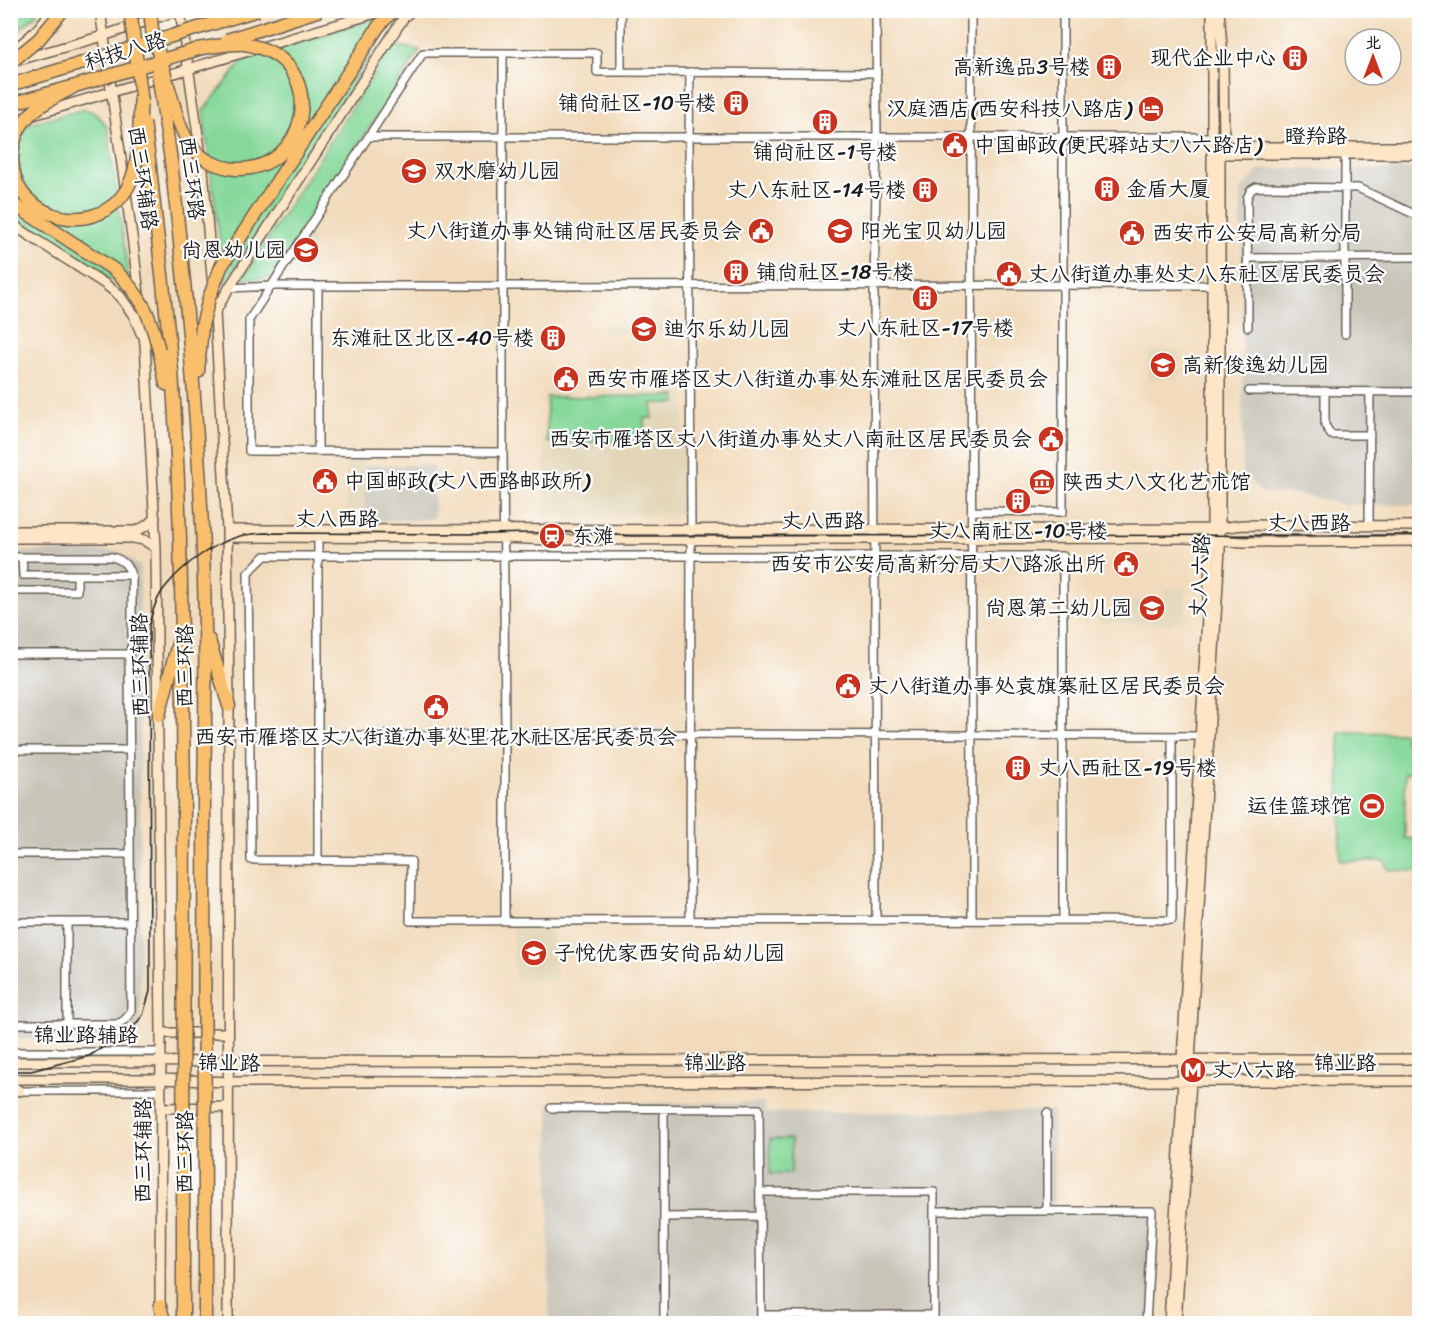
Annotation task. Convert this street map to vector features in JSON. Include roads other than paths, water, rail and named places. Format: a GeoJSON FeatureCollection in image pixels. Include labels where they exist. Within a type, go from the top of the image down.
{"type":"FeatureCollection","features":[{"type":"Feature","properties":{"kind":"highway"},"geometry":{"type":"LineString","coordinates":[[10,63],[39,39],[63,10]]}},
{"type":"Feature","properties":{"kind":"highway","name":"西三环路"},"geometry":{"type":"LineString","coordinates":[[130,10],[150,167],[170,359],[181,567],[184,794],[183,1323]]}},
{"type":"Feature","properties":{"kind":"highway","name":"西三环路"},"geometry":{"type":"LineString","coordinates":[[150,10],[179,235],[195,403],[202,540],[205,627],[205,1323]]}},
{"type":"Feature","properties":{"kind":"highway","name":"科技八路"},"geometry":{"type":"LineString","coordinates":[[10,85],[258,10]]}},
{"type":"Feature","properties":{"kind":"highway","name":"科技八路"},"geometry":{"type":"LineString","coordinates":[[10,104],[320,10]]}},
{"type":"Feature","properties":{"kind":"highway"},"geometry":{"type":"LineString","coordinates":[[195,403],[202,326],[209,298],[221,267],[378,27],[393,10]]}},
{"type":"Feature","properties":{"kind":"highway"},"geometry":{"type":"LineString","coordinates":[[152,30],[183,132],[196,151],[214,164],[243,169],[256,166],[279,155],[294,137],[302,111],[302,100],[296,79],[288,65],[273,53],[239,43],[197,49]]}},
{"type":"Feature","properties":{"kind":"highway"},"geometry":{"type":"LineString","coordinates":[[75,86],[40,106],[25,120],[16,136],[11,158],[24,195],[34,205],[50,214],[65,218],[80,219],[93,216],[118,201],[129,187],[135,173],[141,94]]}},
{"type":"Feature","properties":{"kind":"highway"},"geometry":{"type":"LineString","coordinates":[[10,202],[116,271],[143,303],[152,322],[175,427]]}},
{"type":"Feature","properties":{"kind":"highway"},"geometry":{"type":"LineString","coordinates":[[159,715],[182,627]]}},
{"type":"Feature","properties":{"kind":"highway"},"geometry":{"type":"LineString","coordinates":[[205,627],[229,706]]}},
{"type":"Feature","properties":{"kind":"highway"},"geometry":{"type":"LineString","coordinates":[[160,1306],[165,1323]]}},
{"type":"Feature","properties":{"kind":"main road"},"geometry":{"type":"LineString","coordinates":[[10,52],[20,46],[45,21],[51,10]]}},
{"type":"Feature","properties":{"kind":"main road","name":"西三环辅路"},"geometry":{"type":"LineString","coordinates":[[100,10],[145,344],[155,518],[161,1033],[160,1323]]}},
{"type":"Feature","properties":{"kind":"main road"},"geometry":{"type":"LineString","coordinates":[[10,63],[103,36],[179,10],[202,170],[215,312],[227,534],[228,1323]]}},
{"type":"Feature","properties":{"kind":"main road"},"geometry":{"type":"LineString","coordinates":[[10,122],[386,10]]}},
{"type":"Feature","properties":{"kind":"main road"},"geometry":{"type":"LineString","coordinates":[[215,312],[405,17],[412,10]]}},
{"type":"Feature","properties":{"kind":"main road","name":"丈八六路"},"geometry":{"type":"LineString","coordinates":[[1186,1060],[1216,534],[1216,148],[1212,10]]}},
{"type":"Feature","properties":{"kind":"main road","name":"丈八六路"},"geometry":{"type":"LineString","coordinates":[[1176,1323],[1201,736],[1216,534],[1212,285],[1216,148],[1223,136],[1223,58],[1219,10]]}},
{"type":"Feature","properties":{"kind":"main road","name":"瞪羚路"},"geometry":{"type":"LineString","coordinates":[[1216,148],[1419,147]]}},
{"type":"Feature","properties":{"kind":"main road","name":"瞪羚路"},"geometry":{"type":"LineString","coordinates":[[1216,148],[1345,154],[1419,154]]}},
{"type":"Feature","properties":{"kind":"main road"},"geometry":{"type":"LineString","coordinates":[[10,223],[120,296],[134,316],[145,344]]}},
{"type":"Feature","properties":{"kind":"main road"},"geometry":{"type":"LineString","coordinates":[[10,531],[136,531],[155,518]]}},
{"type":"Feature","properties":{"kind":"main road","name":"丈八西路"},"geometry":{"type":"LineString","coordinates":[[1216,534],[1243,525],[1419,526]]}},
{"type":"Feature","properties":{"kind":"main road","name":"丈八西路"},"geometry":{"type":"LineString","coordinates":[[227,534],[504,534],[552,540],[691,534],[1216,534],[1419,541]]}},
{"type":"Feature","properties":{"kind":"main road","name":"丈八西路"},"geometry":{"type":"LineString","coordinates":[[227,534],[318,537],[504,534]]}},
{"type":"Feature","properties":{"kind":"main road"},"geometry":{"type":"LineString","coordinates":[[10,538],[133,538],[144,540],[156,548]]}},
{"type":"Feature","properties":{"kind":"main road"},"geometry":{"type":"LineString","coordinates":[[161,1033],[228,1033]]}},
{"type":"Feature","properties":{"kind":"main road","name":"锦业路"},"geometry":{"type":"LineString","coordinates":[[10,1062],[161,1057],[228,1061],[1419,1059]]}},
{"type":"Feature","properties":{"kind":"main road","name":"锦业路"},"geometry":{"type":"LineString","coordinates":[[10,1079],[161,1079],[228,1082],[1419,1081]]}},
{"type":"Feature","properties":{"kind":"main road","name":"丈八六路"},"geometry":{"type":"LineString","coordinates":[[1169,1323],[1187,1081]]}},
{"type":"Feature","properties":{"kind":"main road"},"geometry":{"type":"LineString","coordinates":[[10,1085],[15,1091]]}},
{"type":"Feature","properties":{"kind":"main road"},"geometry":{"type":"LineString","coordinates":[[161,1108],[228,1107]]}},
{"type":"Feature","properties":{"kind":"street"},"geometry":{"type":"LineString","coordinates":[[621,10],[621,72]]}},
{"type":"Feature","properties":{"kind":"street"},"geometry":{"type":"LineString","coordinates":[[876,10],[877,137],[874,286],[876,920]]}},
{"type":"Feature","properties":{"kind":"street"},"geometry":{"type":"LineString","coordinates":[[971,10],[972,920]]}},
{"type":"Feature","properties":{"kind":"street"},"geometry":{"type":"LineString","coordinates":[[972,511],[1063,512],[1063,10]]}},
{"type":"Feature","properties":{"kind":"street"},"geometry":{"type":"LineString","coordinates":[[502,452],[249,452],[249,320],[423,53],[597,53],[597,72],[877,73]]}},
{"type":"Feature","properties":{"kind":"street"},"geometry":{"type":"LineString","coordinates":[[503,53],[502,452],[505,920]]}},
{"type":"Feature","properties":{"kind":"street"},"geometry":{"type":"LineString","coordinates":[[690,72],[690,919]]}},
{"type":"Feature","properties":{"kind":"street"},"geometry":{"type":"LineString","coordinates":[[368,137],[1063,137],[1216,148]]}},
{"type":"Feature","properties":{"kind":"street"},"geometry":{"type":"LineString","coordinates":[[1345,154],[1345,334]]}},
{"type":"Feature","properties":{"kind":"street"},"geometry":{"type":"LineString","coordinates":[[1248,327],[1247,198],[1251,190],[1256,187],[1358,188],[1419,215]]}},
{"type":"Feature","properties":{"kind":"street"},"geometry":{"type":"LineString","coordinates":[[1248,258],[1419,257]]}},
{"type":"Feature","properties":{"kind":"street"},"geometry":{"type":"LineString","coordinates":[[229,288],[504,285],[1212,285]]}},
{"type":"Feature","properties":{"kind":"street"},"geometry":{"type":"LineString","coordinates":[[318,286],[318,452]]}},
{"type":"Feature","properties":{"kind":"street"},"geometry":{"type":"LineString","coordinates":[[1249,391],[1419,392]]}},
{"type":"Feature","properties":{"kind":"street"},"geometry":{"type":"LineString","coordinates":[[1325,391],[1325,425],[1331,435],[1370,435]]}},
{"type":"Feature","properties":{"kind":"street"},"geometry":{"type":"LineString","coordinates":[[1369,521],[1370,392]]}},
{"type":"Feature","properties":{"kind":"street"},"geometry":{"type":"LineString","coordinates":[[318,537],[318,860]]}},
{"type":"Feature","properties":{"kind":"street"},"geometry":{"type":"LineString","coordinates":[[1063,920],[1063,556],[265,556],[248,573],[251,860],[411,861],[410,921],[1172,920],[1172,736]]}},
{"type":"Feature","properties":{"kind":"street"},"geometry":{"type":"LineString","coordinates":[[10,557],[112,557],[120,559],[129,568],[131,575],[132,644],[129,654],[130,1011],[123,1022],[116,1024],[10,1024]]}},
{"type":"Feature","properties":{"kind":"street"},"geometry":{"type":"LineString","coordinates":[[22,557],[22,575],[131,575]]}},
{"type":"Feature","properties":{"kind":"street"},"geometry":{"type":"LineString","coordinates":[[10,591],[77,591],[77,575]]}},
{"type":"Feature","properties":{"kind":"street"},"geometry":{"type":"LineString","coordinates":[[10,654],[129,654]]}},
{"type":"Feature","properties":{"kind":"street"},"geometry":{"type":"LineString","coordinates":[[250,736],[1063,734],[1201,736]]}},
{"type":"Feature","properties":{"kind":"street"},"geometry":{"type":"LineString","coordinates":[[10,750],[130,750]]}},
{"type":"Feature","properties":{"kind":"street"},"geometry":{"type":"LineString","coordinates":[[10,854],[130,854]]}},
{"type":"Feature","properties":{"kind":"street"},"geometry":{"type":"LineString","coordinates":[[10,922],[130,922]]}},
{"type":"Feature","properties":{"kind":"street"},"geometry":{"type":"LineString","coordinates":[[67,922],[67,1024]]}},
{"type":"Feature","properties":{"kind":"street","name":"锦业路辅路"},"geometry":{"type":"LineString","coordinates":[[10,1052],[161,1057]]}},
{"type":"Feature","properties":{"kind":"street"},"geometry":{"type":"LineString","coordinates":[[15,1091],[161,1091]]}},
{"type":"Feature","properties":{"kind":"street"},"geometry":{"type":"LineString","coordinates":[[551,1108],[759,1109],[761,1323]]}},
{"type":"Feature","properties":{"kind":"street"},"geometry":{"type":"LineString","coordinates":[[664,1109],[664,1323]]}},
{"type":"Feature","properties":{"kind":"street"},"geometry":{"type":"LineString","coordinates":[[1047,1113],[1047,1211]]}},
{"type":"Feature","properties":{"kind":"street"},"geometry":{"type":"LineString","coordinates":[[760,1192],[934,1192],[934,1323]]}},
{"type":"Feature","properties":{"kind":"street"},"geometry":{"type":"LineString","coordinates":[[934,1211],[1152,1211],[1146,1323]]}},
{"type":"Feature","properties":{"kind":"street"},"geometry":{"type":"LineString","coordinates":[[664,1217],[760,1216]]}},
{"type":"Feature","properties":{"kind":"street"},"geometry":{"type":"LineString","coordinates":[[761,1315],[934,1315]]}},
{"type":"Feature","properties":{"kind":"tram line"},"geometry":{"type":"LineString","coordinates":[[10,1071],[31,1071],[89,1056],[131,1030],[143,1015],[150,991],[149,624],[158,598],[182,569],[200,555],[243,535],[264,533],[567,532],[631,536],[1420,535]]}},
{"type":"Feature","properties":{"kind":"place","name":"现代企业中心"},"geometry":{"type":"Point","coordinates":[1295,58]}},
{"type":"Feature","properties":{"kind":"place","name":"高新逸品3号楼"},"geometry":{"type":"Point","coordinates":[1109,67]}},
{"type":"Feature","properties":{"kind":"place","name":"铺尚社区-10号楼"},"geometry":{"type":"Point","coordinates":[736,103]}},
{"type":"Feature","properties":{"kind":"place","name":"汉庭酒店(西安科技八路店)"},"geometry":{"type":"Point","coordinates":[1151,109]}},
{"type":"Feature","properties":{"kind":"place","name":"铺尚社区-1号楼"},"geometry":{"type":"Point","coordinates":[825,122]}},
{"type":"Feature","properties":{"kind":"place","name":"中国邮政(便民驿站丈八六路店)"},"geometry":{"type":"Point","coordinates":[955,145]}},
{"type":"Feature","properties":{"kind":"place","name":"双水磨幼儿园"},"geometry":{"type":"Point","coordinates":[414,171]}},
{"type":"Feature","properties":{"kind":"place","name":"金盾大厦"},"geometry":{"type":"Point","coordinates":[1107,189]}},
{"type":"Feature","properties":{"kind":"place","name":"丈八东社区-14号楼"},"geometry":{"type":"Point","coordinates":[925,190]}},
{"type":"Feature","properties":{"kind":"place","name":"丈八街道办事处铺尚社区居民委员会"},"geometry":{"type":"Point","coordinates":[761,231]}},
{"type":"Feature","properties":{"kind":"place","name":"阳光宝贝幼儿园"},"geometry":{"type":"Point","coordinates":[840,231]}},
{"type":"Feature","properties":{"kind":"place","name":"西安市公安局高新分局"},"geometry":{"type":"Point","coordinates":[1132,233]}},
{"type":"Feature","properties":{"kind":"place","name":"尚恩幼儿园"},"geometry":{"type":"Point","coordinates":[306,250]}},
{"type":"Feature","properties":{"kind":"place","name":"铺尚社区-18号楼"},"geometry":{"type":"Point","coordinates":[736,272]}},
{"type":"Feature","properties":{"kind":"place","name":"丈八街道办事处丈八东社区居民委员会"},"geometry":{"type":"Point","coordinates":[1009,274]}},
{"type":"Feature","properties":{"kind":"place","name":"丈八东社区-17号楼"},"geometry":{"type":"Point","coordinates":[925,298]}},
{"type":"Feature","properties":{"kind":"place","name":"迪尔乐幼儿园"},"geometry":{"type":"Point","coordinates":[644,329]}},
{"type":"Feature","properties":{"kind":"place","name":"东滩社区北区-40号楼"},"geometry":{"type":"Point","coordinates":[553,338]}},
{"type":"Feature","properties":{"kind":"place","name":"高新俊逸幼儿园"},"geometry":{"type":"Point","coordinates":[1163,365]}},
{"type":"Feature","properties":{"kind":"place","name":"西安市雁塔区丈八街道办事处东滩社区居民委员会"},"geometry":{"type":"Point","coordinates":[566,379]}},
{"type":"Feature","properties":{"kind":"place","name":"西安市雁塔区丈八街道办事处丈八南社区居民委员会"},"geometry":{"type":"Point","coordinates":[1051,439]}},
{"type":"Feature","properties":{"kind":"place","name":"中国邮政(丈八西路邮政所)"},"geometry":{"type":"Point","coordinates":[325,481]}},
{"type":"Feature","properties":{"kind":"place","name":"陕西丈八文化艺术馆"},"geometry":{"type":"Point","coordinates":[1042,482]}},
{"type":"Feature","properties":{"kind":"place","name":"丈八南社区-10号楼"},"geometry":{"type":"Point","coordinates":[1018,501]}},
{"type":"Feature","properties":{"kind":"place","name":"东滩"},"geometry":{"type":"Point","coordinates":[552,536]}},
{"type":"Feature","properties":{"kind":"place","name":"西安市公安局高新分局丈八路派出所"},"geometry":{"type":"Point","coordinates":[1126,564]}},
{"type":"Feature","properties":{"kind":"place","name":"尚恩第二幼儿园"},"geometry":{"type":"Point","coordinates":[1152,608]}},
{"type":"Feature","properties":{"kind":"place","name":"丈八街道办事处袁旗寨社区居民委员会"},"geometry":{"type":"Point","coordinates":[848,686]}},
{"type":"Feature","properties":{"kind":"place","name":"西安市雁塔区丈八街道办事处里花水社区居民委员会"},"geometry":{"type":"Point","coordinates":[436,707]}},
{"type":"Feature","properties":{"kind":"place","name":"丈八西社区-19号楼"},"geometry":{"type":"Point","coordinates":[1018,768]}},
{"type":"Feature","properties":{"kind":"place","name":"运佳篮球馆"},"geometry":{"type":"Point","coordinates":[1372,806]}},
{"type":"Feature","properties":{"kind":"place","name":"子悦优家西安尚品幼儿园"},"geometry":{"type":"Point","coordinates":[534,953]}},
{"type":"Feature","properties":{"kind":"place","name":"丈八六路"},"geometry":{"type":"Point","coordinates":[1193,1070]}}]}
